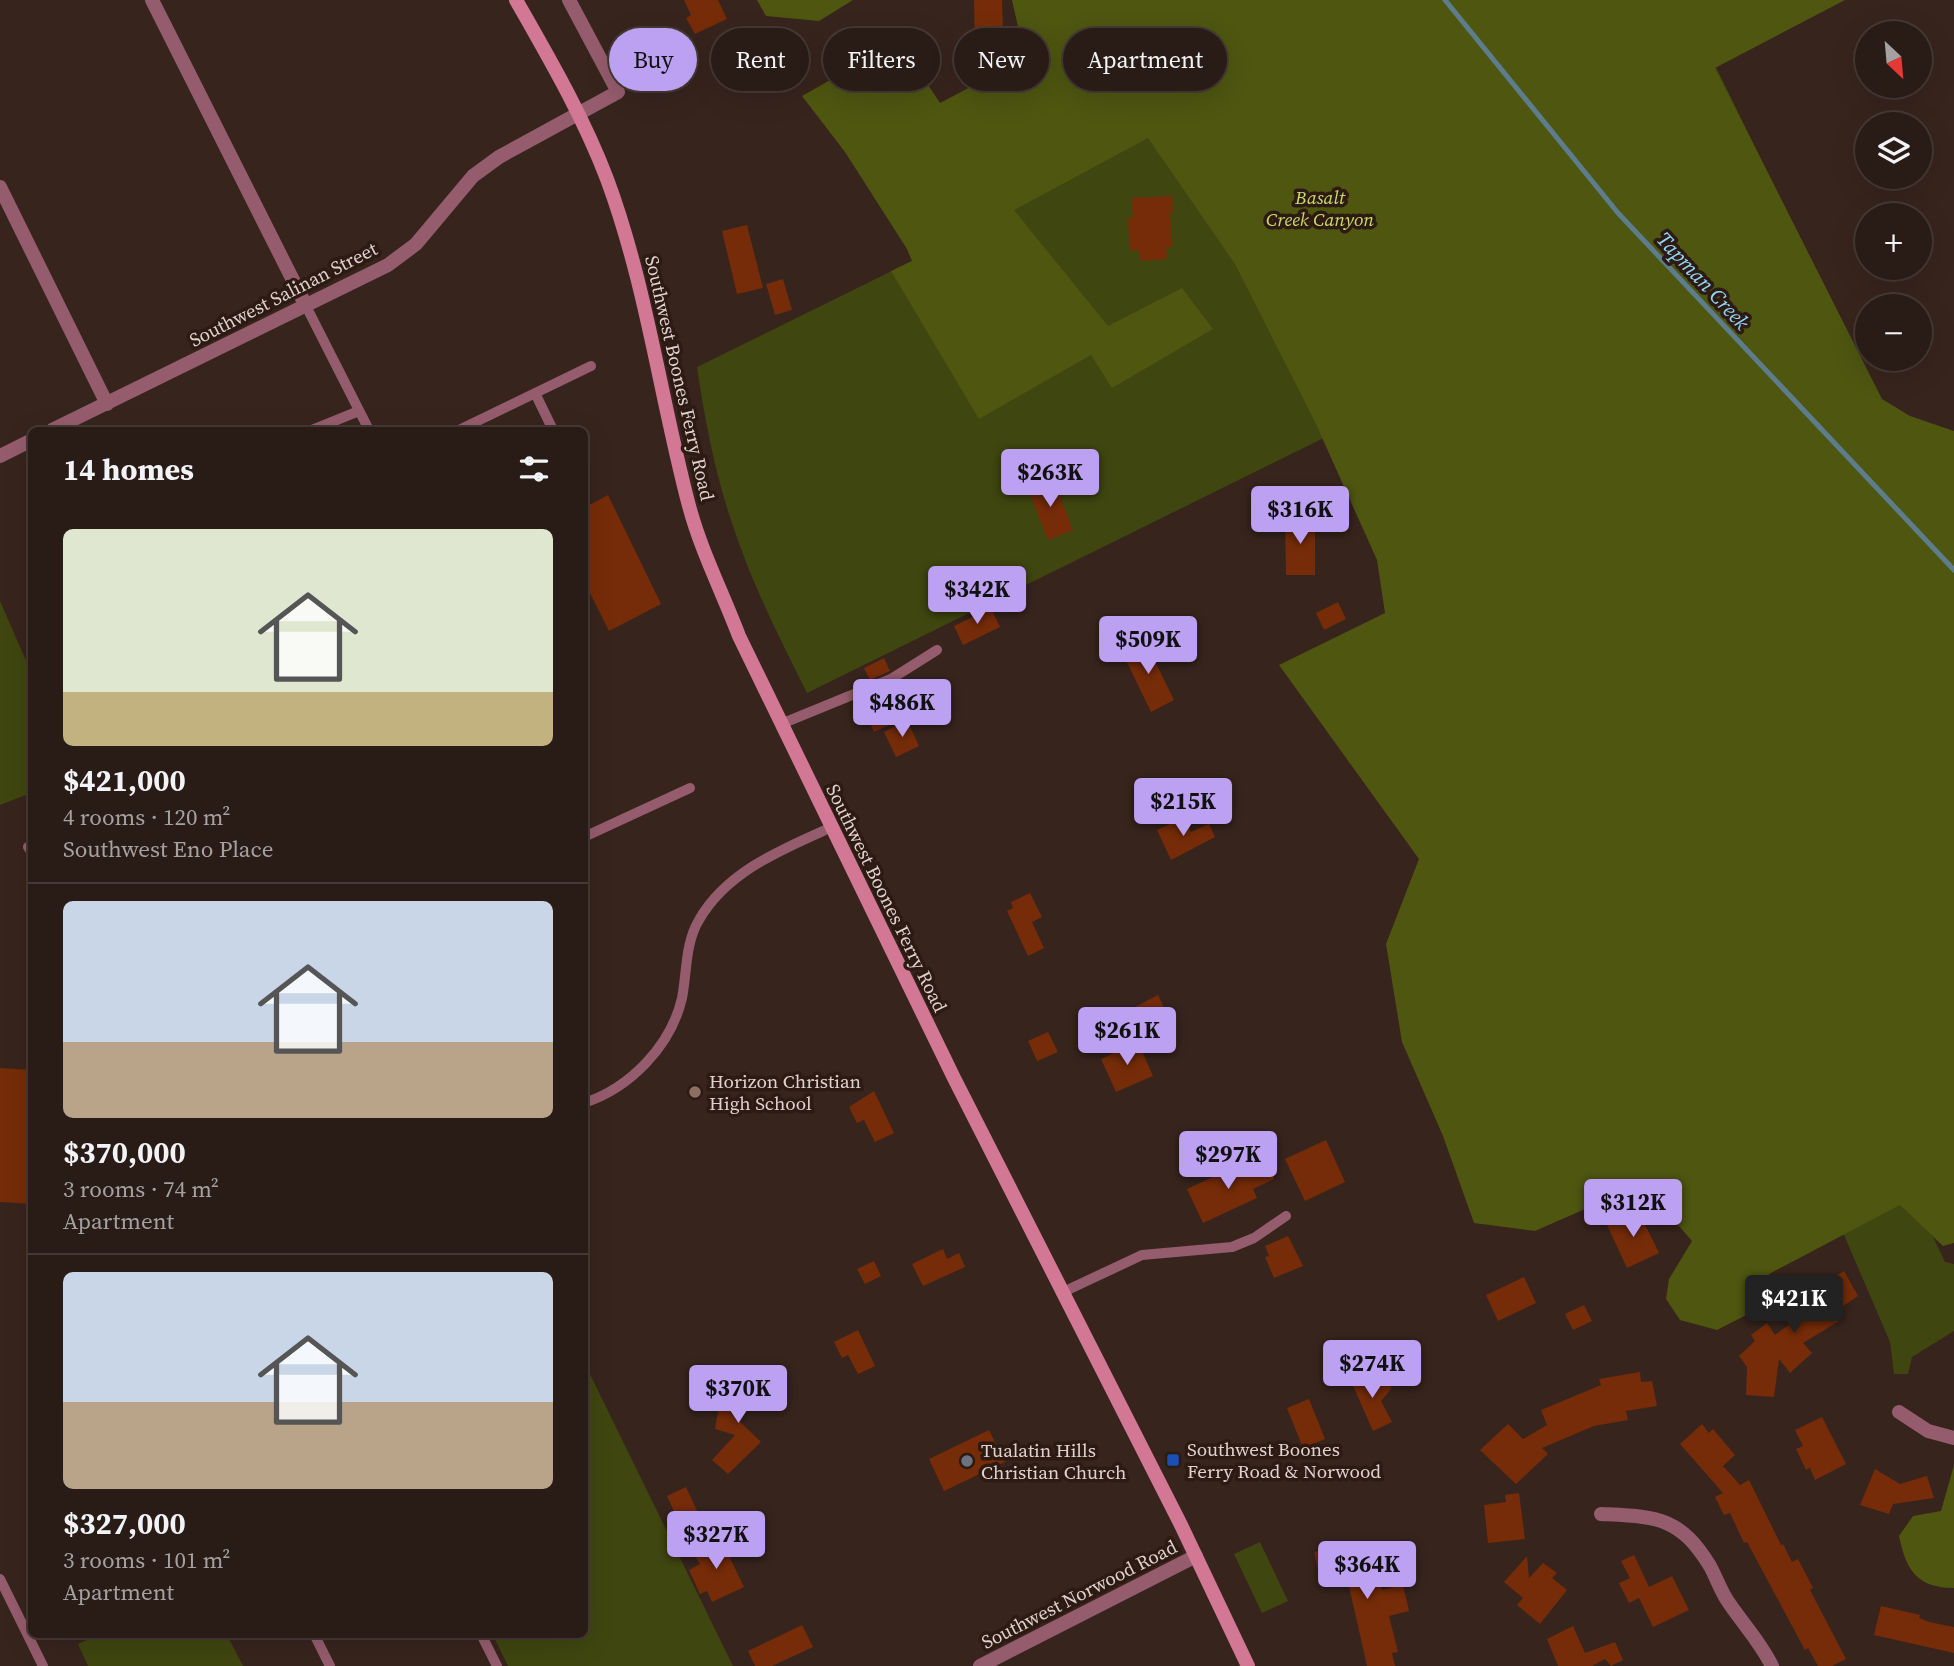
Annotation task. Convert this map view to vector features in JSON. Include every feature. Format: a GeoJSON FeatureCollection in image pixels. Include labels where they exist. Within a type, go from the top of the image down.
{"type":"FeatureCollection","features":[{"type":"Feature","properties":{"kind":"main road","name":"Southwest Boones Ferry Road"},"geometry":{"type":"LineString","coordinates":[[516,0],[578,114],[600,162],[629,243],[699,539],[739,636],[1061,1293],[1196,1556],[1248,1666]]}},
{"type":"Feature","properties":{"kind":"street"},"geometry":{"type":"LineString","coordinates":[[152,0],[306,306]]}},
{"type":"Feature","properties":{"kind":"street"},"geometry":{"type":"LineString","coordinates":[[569,0],[618,92],[578,114]]}},
{"type":"Feature","properties":{"kind":"street","name":"Southwest Salinan Street"},"geometry":{"type":"LineString","coordinates":[[58,427],[388,265],[416,244],[436,224],[473,176],[499,157],[578,114]]}},
{"type":"Feature","properties":{"kind":"street"},"geometry":{"type":"LineString","coordinates":[[0,187],[107,404]]}},
{"type":"Feature","properties":{"kind":"street"},"geometry":{"type":"LineString","coordinates":[[0,456],[28,442]]}},
{"type":"Feature","properties":{"kind":"street"},"geometry":{"type":"LineString","coordinates":[[1899,1412],[1928,1431],[1954,1438]]}},
{"type":"Feature","properties":{"kind":"street"},"geometry":{"type":"LineString","coordinates":[[1601,1514],[1674,1524],[1690,1536],[1727,1600],[1758,1639],[1772,1666]]}},
{"type":"Feature","properties":{"kind":"street","name":"Southwest Norwood Road"},"geometry":{"type":"LineString","coordinates":[[980,1666],[1196,1556]]}},
{"type":"Feature","properties":{"kind":"lane"},"geometry":{"type":"LineString","coordinates":[[306,306],[367,427]]}},
{"type":"Feature","properties":{"kind":"lane"},"geometry":{"type":"LineString","coordinates":[[465,427],[591,366]]}},
{"type":"Feature","properties":{"kind":"lane"},"geometry":{"type":"LineString","coordinates":[[535,393],[552,427]]}},
{"type":"Feature","properties":{"kind":"lane"},"geometry":{"type":"LineString","coordinates":[[319,427],[359,411]]}},
{"type":"Feature","properties":{"kind":"lane"},"geometry":{"type":"LineString","coordinates":[[781,724],[891,680],[937,650]]}},
{"type":"Feature","properties":{"kind":"lane"},"geometry":{"type":"LineString","coordinates":[[588,835],[690,788]]}},
{"type":"Feature","properties":{"kind":"lane"},"geometry":{"type":"LineString","coordinates":[[588,1101],[601,1097],[631,1078],[655,1054],[682,1000],[690,945],[698,921],[720,891],[748,869],[832,827]]}},
{"type":"Feature","properties":{"kind":"lane"},"geometry":{"type":"LineString","coordinates":[[1061,1293],[1142,1255],[1232,1247],[1254,1238],[1286,1216]]}},
{"type":"Feature","properties":{"kind":"lane"},"geometry":{"type":"LineString","coordinates":[[0,1579],[28,1636]]}},
{"type":"Feature","properties":{"kind":"lane"},"geometry":{"type":"LineString","coordinates":[[29,1638],[43,1666]]}},
{"type":"Feature","properties":{"kind":"lane"},"geometry":{"type":"LineString","coordinates":[[316,1638],[330,1666]]}},
{"type":"Feature","properties":{"kind":"lane"},"geometry":{"type":"LineString","coordinates":[[483,1638],[496,1666]]}},
{"type":"Feature","properties":{"kind":"green space"},"geometry":{"type":"Polygon","coordinates":[[[757,0],[853,0],[819,21],[766,16],[757,0]]]}},
{"type":"Feature","properties":{"kind":"green space"},"geometry":{"type":"Polygon","coordinates":[[[1012,0],[1845,0],[1715,68],[1855,345],[1855,371],[1868,371],[1882,399],[1910,416],[1954,431],[1954,1243],[1943,1246],[1900,1205],[1769,1274],[1762,1307],[1717,1330],[1680,1320],[1666,1299],[1669,1279],[1692,1241],[1652,1195],[1617,1195],[1535,1231],[1474,1223],[1443,1136],[1402,1042],[1386,944],[1419,859],[1279,665],[1385,613],[1377,560],[1315,422],[1235,264],[1148,138],[1014,210],[1108,326],[1182,288],[1213,329],[1112,388],[1091,355],[979,419],[891,271],[912,261],[907,249],[845,152],[802,96],[823,84],[823,91],[932,91],[940,103],[963,91],[1049,91],[1049,28],[1018,28],[1012,0]]]}},
{"type":"Feature","properties":{"kind":"green space","name":"Basalt Creek Canyon"},"geometry":{"type":"Polygon","coordinates":[[[1683,0],[1786,210],[807,693],[763,602],[732,524],[714,458],[697,367],[912,261],[1123,143],[1683,0]]]}},
{"type":"Feature","properties":{"kind":"green space"},"geometry":{"type":"Polygon","coordinates":[[[0,601],[28,665],[28,794],[0,805],[0,601]]]}},
{"type":"Feature","properties":{"kind":"green space"},"geometry":{"type":"Polygon","coordinates":[[[1909,1186],[1945,1262],[1954,1264],[1954,1331],[1912,1357],[1908,1374],[1894,1374],[1890,1342],[1838,1221],[1909,1186]]]}},
{"type":"Feature","properties":{"kind":"green space"},"geometry":{"type":"Polygon","coordinates":[[[588,1370],[733,1666],[508,1666],[494,1638],[588,1638],[588,1370]]]}},
{"type":"Feature","properties":{"kind":"green space"},"geometry":{"type":"Polygon","coordinates":[[[1954,1465],[1954,1588],[1931,1585],[1915,1575],[1905,1558],[1899,1536],[1913,1516],[1941,1511],[1954,1465]]]}},
{"type":"Feature","properties":{"kind":"green space"},"geometry":{"type":"Polygon","coordinates":[[[1260,1542],[1288,1601],[1262,1613],[1234,1554],[1260,1542]]]}},
{"type":"Feature","properties":{"kind":"green space"},"geometry":{"type":"Polygon","coordinates":[[[91,1638],[229,1638],[243,1666],[88,1666],[78,1644],[91,1638]]]}},
{"type":"Feature","properties":{"kind":"building"},"geometry":{"type":"Polygon","coordinates":[[[684,0],[718,0],[727,19],[697,33],[697,28],[692,28],[686,18],[691,15],[684,0]]]}},
{"type":"Feature","properties":{"kind":"building"},"geometry":{"type":"Polygon","coordinates":[[[974,0],[1002,0],[1003,28],[975,28],[974,0]]]}},
{"type":"Feature","properties":{"kind":"building"},"geometry":{"type":"Polygon","coordinates":[[[1172,196],[1172,247],[1166,247],[1167,259],[1140,261],[1140,250],[1130,251],[1128,218],[1133,218],[1132,198],[1172,196]]]}},
{"type":"Feature","properties":{"kind":"building"},"geometry":{"type":"Polygon","coordinates":[[[747,225],[763,288],[737,294],[722,231],[747,225]]]}},
{"type":"Feature","properties":{"kind":"building"},"geometry":{"type":"Polygon","coordinates":[[[783,279],[792,310],[775,315],[766,284],[783,279]]]}},
{"type":"Feature","properties":{"kind":"building"},"geometry":{"type":"Polygon","coordinates":[[[1053,479],[1073,530],[1048,540],[1028,489],[1053,479]]]}},
{"type":"Feature","properties":{"kind":"building"},"geometry":{"type":"Polygon","coordinates":[[[608,495],[661,604],[609,631],[588,589],[588,506],[608,495]]]}},
{"type":"Feature","properties":{"kind":"building"},"geometry":{"type":"Polygon","coordinates":[[[1285,517],[1315,517],[1315,575],[1286,575],[1285,517]]]}},
{"type":"Feature","properties":{"kind":"building"},"geometry":{"type":"Polygon","coordinates":[[[1338,602],[1346,619],[1324,630],[1316,613],[1338,602]]]}},
{"type":"Feature","properties":{"kind":"building"},"geometry":{"type":"Polygon","coordinates":[[[991,608],[1000,627],[963,645],[954,626],[991,608]]]}},
{"type":"Feature","properties":{"kind":"building"},"geometry":{"type":"Polygon","coordinates":[[[1145,641],[1174,700],[1151,712],[1122,652],[1145,641]]]}},
{"type":"Feature","properties":{"kind":"building"},"geometry":{"type":"Polygon","coordinates":[[[884,658],[890,671],[870,680],[864,668],[884,658]]]}},
{"type":"Feature","properties":{"kind":"building"},"geometry":{"type":"Polygon","coordinates":[[[882,704],[891,724],[874,732],[865,712],[882,704]]]}},
{"type":"Feature","properties":{"kind":"building"},"geometry":{"type":"Polygon","coordinates":[[[907,720],[919,746],[896,757],[884,732],[907,720]]]}},
{"type":"Feature","properties":{"kind":"building"},"geometry":{"type":"Polygon","coordinates":[[[1184,817],[1191,832],[1209,824],[1215,837],[1171,860],[1157,830],[1184,817]]]}},
{"type":"Feature","properties":{"kind":"building"},"geometry":{"type":"Polygon","coordinates":[[[1030,893],[1042,917],[1032,922],[1044,948],[1028,956],[1007,911],[1013,908],[1011,902],[1030,893]]]}},
{"type":"Feature","properties":{"kind":"building"},"geometry":{"type":"Polygon","coordinates":[[[1158,995],[1171,1022],[1144,1035],[1131,1009],[1158,995]]]}},
{"type":"Feature","properties":{"kind":"building"},"geometry":{"type":"Polygon","coordinates":[[[1048,1032],[1058,1052],[1037,1061],[1028,1041],[1048,1032]]]}},
{"type":"Feature","properties":{"kind":"building"},"geometry":{"type":"Polygon","coordinates":[[[1138,1042],[1153,1076],[1116,1092],[1101,1059],[1138,1042]]]}},
{"type":"Feature","properties":{"kind":"building"},"geometry":{"type":"Polygon","coordinates":[[[0,1068],[28,1070],[28,1204],[0,1202],[0,1068]]]}},
{"type":"Feature","properties":{"kind":"building"},"geometry":{"type":"Polygon","coordinates":[[[874,1091],[894,1133],[875,1142],[864,1120],[857,1123],[849,1107],[874,1091]]]}},
{"type":"Feature","properties":{"kind":"building"},"geometry":{"type":"Polygon","coordinates":[[[1326,1140],[1345,1182],[1305,1201],[1285,1159],[1326,1140]]]}},
{"type":"Feature","properties":{"kind":"building"},"geometry":{"type":"Polygon","coordinates":[[[1267,1163],[1274,1179],[1253,1189],[1257,1198],[1203,1223],[1187,1189],[1241,1164],[1245,1173],[1267,1163]]]}},
{"type":"Feature","properties":{"kind":"building"},"geometry":{"type":"Polygon","coordinates":[[[1638,1210],[1659,1253],[1627,1268],[1607,1225],[1638,1210]]]}},
{"type":"Feature","properties":{"kind":"building"},"geometry":{"type":"Polygon","coordinates":[[[1288,1236],[1303,1266],[1274,1278],[1265,1257],[1269,1256],[1265,1246],[1288,1236]]]}},
{"type":"Feature","properties":{"kind":"building"},"geometry":{"type":"Polygon","coordinates":[[[943,1249],[947,1259],[959,1253],[965,1267],[923,1286],[912,1264],[943,1249]]]}},
{"type":"Feature","properties":{"kind":"building"},"geometry":{"type":"Polygon","coordinates":[[[874,1261],[881,1276],[865,1284],[857,1269],[874,1261]]]}},
{"type":"Feature","properties":{"kind":"building"},"geometry":{"type":"Polygon","coordinates":[[[1844,1271],[1858,1296],[1835,1315],[1839,1321],[1803,1343],[1812,1353],[1790,1373],[1779,1359],[1774,1397],[1746,1395],[1747,1367],[1739,1356],[1755,1341],[1751,1335],[1767,1323],[1775,1335],[1801,1316],[1793,1303],[1844,1271]]]}},
{"type":"Feature","properties":{"kind":"building"},"geometry":{"type":"Polygon","coordinates":[[[1524,1277],[1536,1303],[1498,1321],[1486,1295],[1524,1277]]]}},
{"type":"Feature","properties":{"kind":"building"},"geometry":{"type":"Polygon","coordinates":[[[1584,1305],[1592,1321],[1573,1330],[1565,1314],[1584,1305]]]}},
{"type":"Feature","properties":{"kind":"building"},"geometry":{"type":"Polygon","coordinates":[[[858,1330],[875,1366],[858,1374],[848,1355],[842,1358],[834,1342],[858,1330]]]}},
{"type":"Feature","properties":{"kind":"building"},"geometry":{"type":"Polygon","coordinates":[[[1366,1372],[1372,1385],[1383,1381],[1392,1388],[1381,1401],[1392,1422],[1373,1431],[1350,1379],[1366,1372]]]}},
{"type":"Feature","properties":{"kind":"building"},"geometry":{"type":"Polygon","coordinates":[[[1640,1372],[1641,1382],[1652,1381],[1657,1406],[1626,1411],[1628,1420],[1594,1426],[1542,1448],[1548,1454],[1516,1484],[1480,1450],[1508,1424],[1523,1439],[1547,1425],[1541,1410],[1601,1385],[1599,1379],[1640,1372]]]}},
{"type":"Feature","properties":{"kind":"building"},"geometry":{"type":"Polygon","coordinates":[[[764,1383],[769,1402],[731,1413],[761,1442],[728,1474],[712,1460],[735,1435],[715,1429],[721,1395],[764,1383]]]}},
{"type":"Feature","properties":{"kind":"building"},"geometry":{"type":"Polygon","coordinates":[[[1309,1399],[1325,1439],[1303,1448],[1287,1408],[1309,1399]]]}},
{"type":"Feature","properties":{"kind":"building"},"geometry":{"type":"Polygon","coordinates":[[[1822,1417],[1846,1464],[1815,1480],[1810,1468],[1806,1470],[1796,1449],[1803,1446],[1795,1430],[1822,1417]]]}},
{"type":"Feature","properties":{"kind":"building"},"geometry":{"type":"Polygon","coordinates":[[[1702,1424],[1709,1433],[1713,1429],[1735,1455],[1723,1466],[1740,1485],[1749,1480],[1781,1545],[1783,1544],[1792,1562],[1798,1559],[1813,1588],[1810,1590],[1846,1659],[1832,1666],[1818,1666],[1808,1648],[1805,1650],[1747,1542],[1744,1543],[1730,1513],[1724,1515],[1715,1497],[1723,1493],[1680,1444],[1702,1424]]]}},
{"type":"Feature","properties":{"kind":"building","name":"Tualatin Hills Christian Church"},"geometry":{"type":"Polygon","coordinates":[[[989,1430],[1005,1462],[944,1491],[929,1459],[989,1430]]]}},
{"type":"Feature","properties":{"kind":"building"},"geometry":{"type":"Polygon","coordinates":[[[1875,1469],[1900,1484],[1927,1476],[1934,1498],[1893,1504],[1889,1514],[1860,1505],[1875,1469]]]}},
{"type":"Feature","properties":{"kind":"building"},"geometry":{"type":"Polygon","coordinates":[[[686,1487],[698,1513],[679,1522],[667,1496],[686,1487]]]}},
{"type":"Feature","properties":{"kind":"building"},"geometry":{"type":"Polygon","coordinates":[[[1519,1493],[1525,1539],[1488,1543],[1484,1505],[1506,1502],[1505,1495],[1519,1493]]]}},
{"type":"Feature","properties":{"kind":"building"},"geometry":{"type":"Polygon","coordinates":[[[726,1538],[734,1556],[730,1558],[744,1587],[712,1602],[707,1591],[700,1594],[689,1570],[700,1564],[694,1554],[726,1538]]]}},
{"type":"Feature","properties":{"kind":"building"},"geometry":{"type":"Polygon","coordinates":[[[1343,1546],[1345,1557],[1373,1551],[1382,1590],[1403,1585],[1409,1611],[1389,1616],[1398,1652],[1392,1653],[1395,1666],[1367,1666],[1346,1573],[1320,1579],[1314,1552],[1343,1546]]]}},
{"type":"Feature","properties":{"kind":"building"},"geometry":{"type":"Polygon","coordinates":[[[1634,1555],[1649,1587],[1672,1576],[1689,1610],[1653,1627],[1639,1598],[1629,1603],[1619,1583],[1630,1578],[1621,1561],[1634,1555]]]}},
{"type":"Feature","properties":{"kind":"building"},"geometry":{"type":"Polygon","coordinates":[[[1527,1556],[1529,1578],[1543,1563],[1557,1573],[1552,1578],[1567,1590],[1540,1624],[1517,1605],[1523,1598],[1504,1582],[1527,1556]]]}},
{"type":"Feature","properties":{"kind":"building"},"geometry":{"type":"Polygon","coordinates":[[[1881,1606],[1920,1615],[1919,1618],[1929,1622],[1954,1627],[1954,1653],[1874,1635],[1881,1606]]]}},
{"type":"Feature","properties":{"kind":"building"},"geometry":{"type":"Polygon","coordinates":[[[802,1625],[813,1647],[772,1666],[755,1666],[748,1651],[802,1625]]]}},
{"type":"Feature","properties":{"kind":"building"},"geometry":{"type":"Polygon","coordinates":[[[1573,1626],[1585,1653],[1615,1642],[1623,1660],[1611,1666],[1605,1659],[1592,1666],[1558,1666],[1547,1639],[1573,1626]]]}},
{"type":"Feature","properties":{"kind":"waterway","name":"Tapman Creek"},"geometry":{"type":"LineString","coordinates":[[1445,0],[1618,213],[1954,570]]}},
{"type":"Feature","properties":{"kind":"place","name":"Horizon Christian High School"},"geometry":{"type":"Point","coordinates":[695,1092]}},
{"type":"Feature","properties":{"kind":"place","name":"Southwest Boones Ferry Road & Norwood"},"geometry":{"type":"Point","coordinates":[1173,1460]}},
{"type":"Feature","properties":{"kind":"place","name":"Tualatin Hills Christian Church"},"geometry":{"type":"Point","coordinates":[967,1461]}}]}
